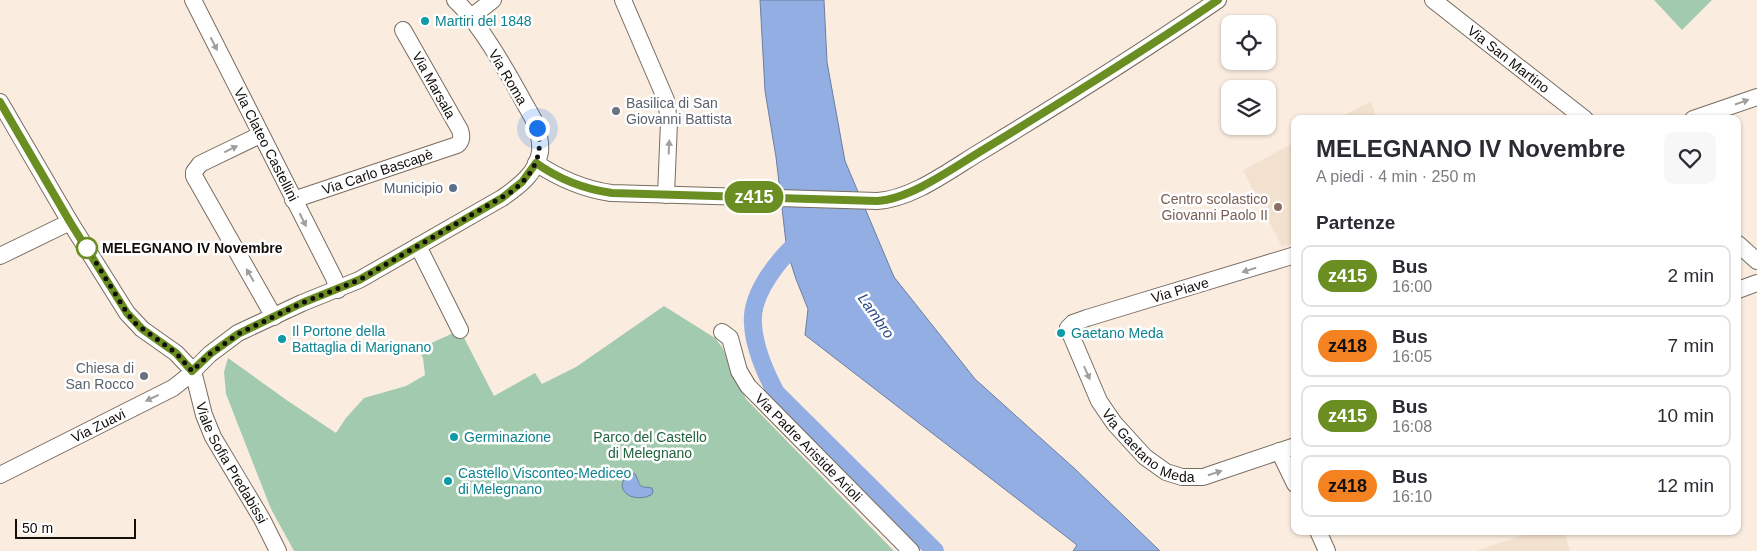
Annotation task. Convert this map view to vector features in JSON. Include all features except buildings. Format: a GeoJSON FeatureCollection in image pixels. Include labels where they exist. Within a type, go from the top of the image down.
{"type":"FeatureCollection","features":[{"type":"Feature","properties":{"kind":"street","name":"Via Clateo Castellini"},"geometry":{"type":"LineString","coordinates":[[193,0],[334,278],[338,290]]}},
{"type":"Feature","properties":{"kind":"street","name":"Via Roma"},"geometry":{"type":"LineString","coordinates":[[455,0],[470,18],[506,70],[535,122],[540,144],[536,163]]}},
{"type":"Feature","properties":{"kind":"street"},"geometry":{"type":"LineString","coordinates":[[470,18],[493,0]]}},
{"type":"Feature","properties":{"kind":"street"},"geometry":{"type":"LineString","coordinates":[[623,0],[666,100],[670,122],[666,195]]}},
{"type":"Feature","properties":{"kind":"street"},"geometry":{"type":"LineString","coordinates":[[536,163],[562,180],[586,188],[612,193],[881,201],[903,195],[940,176],[1106,75],[1218,0]]}},
{"type":"Feature","properties":{"kind":"street","name":"Via San Martino"},"geometry":{"type":"LineString","coordinates":[[1433,0],[1581,115]]}},
{"type":"Feature","properties":{"kind":"street","name":"Via Marsala"},"geometry":{"type":"LineString","coordinates":[[403,30],[460,130],[460,142]]}},
{"type":"Feature","properties":{"kind":"street"},"geometry":{"type":"LineString","coordinates":[[1705,115],[1757,97]]}},
{"type":"Feature","properties":{"kind":"street"},"geometry":{"type":"LineString","coordinates":[[0,102],[70,222],[131,319],[176,353],[192,371]]}},
{"type":"Feature","properties":{"kind":"street"},"geometry":{"type":"LineString","coordinates":[[260,135],[200,164],[194,172],[194,176],[274,317]]}},
{"type":"Feature","properties":{"kind":"street","name":"Via Carlo Bascapè"},"geometry":{"type":"LineString","coordinates":[[293,200],[457,145],[460,142]]}},
{"type":"Feature","properties":{"kind":"street","name":"Via Zuavi"},"geometry":{"type":"LineString","coordinates":[[0,475],[179,384],[204,359],[231,338],[247,329],[302,303],[359,280],[502,198],[522,182],[536,163]]}},
{"type":"Feature","properties":{"kind":"street"},"geometry":{"type":"LineString","coordinates":[[0,256],[70,222]]}},
{"type":"Feature","properties":{"kind":"street"},"geometry":{"type":"LineString","coordinates":[[418,246],[460,330]]}},
{"type":"Feature","properties":{"kind":"street"},"geometry":{"type":"LineString","coordinates":[[1741,247],[1757,261]]}},
{"type":"Feature","properties":{"kind":"street","name":"Via Piave"},"geometry":{"type":"LineString","coordinates":[[1068,328],[1073,323],[1086,318],[1291,256]]}},
{"type":"Feature","properties":{"kind":"street"},"geometry":{"type":"LineString","coordinates":[[1741,289],[1757,283]]}},
{"type":"Feature","properties":{"kind":"street","name":"Via Gaetano Meda"},"geometry":{"type":"LineString","coordinates":[[1068,328],[1099,401],[1106,412],[1145,456],[1166,472],[1182,477],[1203,477],[1291,447]]}},
{"type":"Feature","properties":{"kind":"street","name":"Via Padre Aristide Arioli"},"geometry":{"type":"LineString","coordinates":[[722,332],[730,338],[740,370],[748,386],[910,551]]}},
{"type":"Feature","properties":{"kind":"street","name":"Viale Sofia Predabissi"},"geometry":{"type":"LineString","coordinates":[[192,371],[212,437],[262,519],[278,551]]}},
{"type":"Feature","properties":{"kind":"street"},"geometry":{"type":"LineString","coordinates":[[1279,451],[1291,476]]}},
{"type":"Feature","properties":{"kind":"street"},"geometry":{"type":"LineString","coordinates":[[1320,535],[1327,551]]}},
{"type":"Feature","properties":{"kind":"shaded area"},"geometry":{"type":"Polygon","coordinates":[[[1371,101],[1376,115],[1345,115],[1371,101]]]}},
{"type":"Feature","properties":{"kind":"shaded area","name":"Centro scolastico Giovanni Paolo II"},"geometry":{"type":"Polygon","coordinates":[[[1291,144],[1291,244],[1282,247],[1243,170],[1291,144]]]}},
{"type":"Feature","properties":{"kind":"shaded area"},"geometry":{"type":"Polygon","coordinates":[[[1523,535],[1565,535],[1570,551],[1476,551],[1523,535]]]}},
{"type":"Feature","properties":{"kind":"green space"},"geometry":{"type":"Polygon","coordinates":[[[1654,0],[1712,0],[1682,30],[1654,0]]]}},
{"type":"Feature","properties":{"kind":"green space","name":"Parco del Castello di Melegnano"},"geometry":{"type":"Polygon","coordinates":[[[664,306],[715,338],[722,347],[746,399],[894,551],[294,551],[271,509],[226,394],[224,372],[228,358],[336,433],[346,418],[364,398],[406,386],[425,375],[423,358],[418,349],[460,330],[494,396],[535,373],[542,384],[576,367],[664,306]]]}},
{"type":"Feature","properties":{"kind":"water","name":"Lambro"},"geometry":{"type":"Polygon","coordinates":[[[760,0],[824,0],[827,62],[845,161],[894,277],[975,379],[1075,469],[1160,551],[1073,551],[1077,545],[805,335],[808,309],[787,251],[776,157],[765,91],[760,0]]]}},
{"type":"Feature","properties":{"kind":"water"},"geometry":{"type":"Polygon","coordinates":[[[630,472],[635,474],[641,486],[652,488],[653,492],[651,495],[637,498],[626,494],[622,484],[630,472]]]}},
{"type":"Feature","properties":{"kind":"waterway"},"geometry":{"type":"LineString","coordinates":[[804,237],[777,265],[756,300],[753,312],[754,333],[765,369],[776,393],[935,551]]}},
{"type":"Feature","properties":{"kind":"bus line","name":"z415"},"geometry":{"type":"LineString","coordinates":[[0,102],[70,222],[127,313],[148,334],[176,353],[192,371],[210,354],[238,334],[302,303],[359,280],[502,198],[528,176],[536,163],[562,180],[601,192],[649,195],[889,200],[940,176],[1106,75],[1218,0]]}},
{"type":"Feature","properties":{"kind":"place","name":"Martiri del 1848"},"geometry":{"type":"Point","coordinates":[425,21]}},
{"type":"Feature","properties":{"kind":"place","name":"Basilica di San Giovanni Battista"},"geometry":{"type":"Point","coordinates":[616,111]}},
{"type":"Feature","properties":{"kind":"place","name":"Municipio"},"geometry":{"type":"Point","coordinates":[453,188]}},
{"type":"Feature","properties":{"kind":"place","name":"Centro scolastico Giovanni Paolo II"},"geometry":{"type":"Point","coordinates":[1278,207]}},
{"type":"Feature","properties":{"kind":"place","name":"MELEGNANO IV Novembre"},"geometry":{"type":"Point","coordinates":[87,248]}},
{"type":"Feature","properties":{"kind":"place","name":"Gaetano Meda"},"geometry":{"type":"Point","coordinates":[1061,333]}},
{"type":"Feature","properties":{"kind":"place","name":"Il Portone della Battaglia di Marignano"},"geometry":{"type":"Point","coordinates":[282,339]}},
{"type":"Feature","properties":{"kind":"place","name":"Chiesa di San Rocco"},"geometry":{"type":"Point","coordinates":[144,376]}},
{"type":"Feature","properties":{"kind":"place","name":"Germinazione"},"geometry":{"type":"Point","coordinates":[454,437]}},
{"type":"Feature","properties":{"kind":"place","name":"Castello Visconteo-Mediceo di Melegnano"},"geometry":{"type":"Point","coordinates":[448,481]}},
{"type":"Feature","properties":{"kind":"route"},"geometry":{"type":"LineString","coordinates":[[87,248],[127,313],[136,324],[176,353],[192,371],[210,354],[238,334],[302,303],[359,280],[511,192],[519,186],[536,163],[540,149],[537,128]]}}]}
